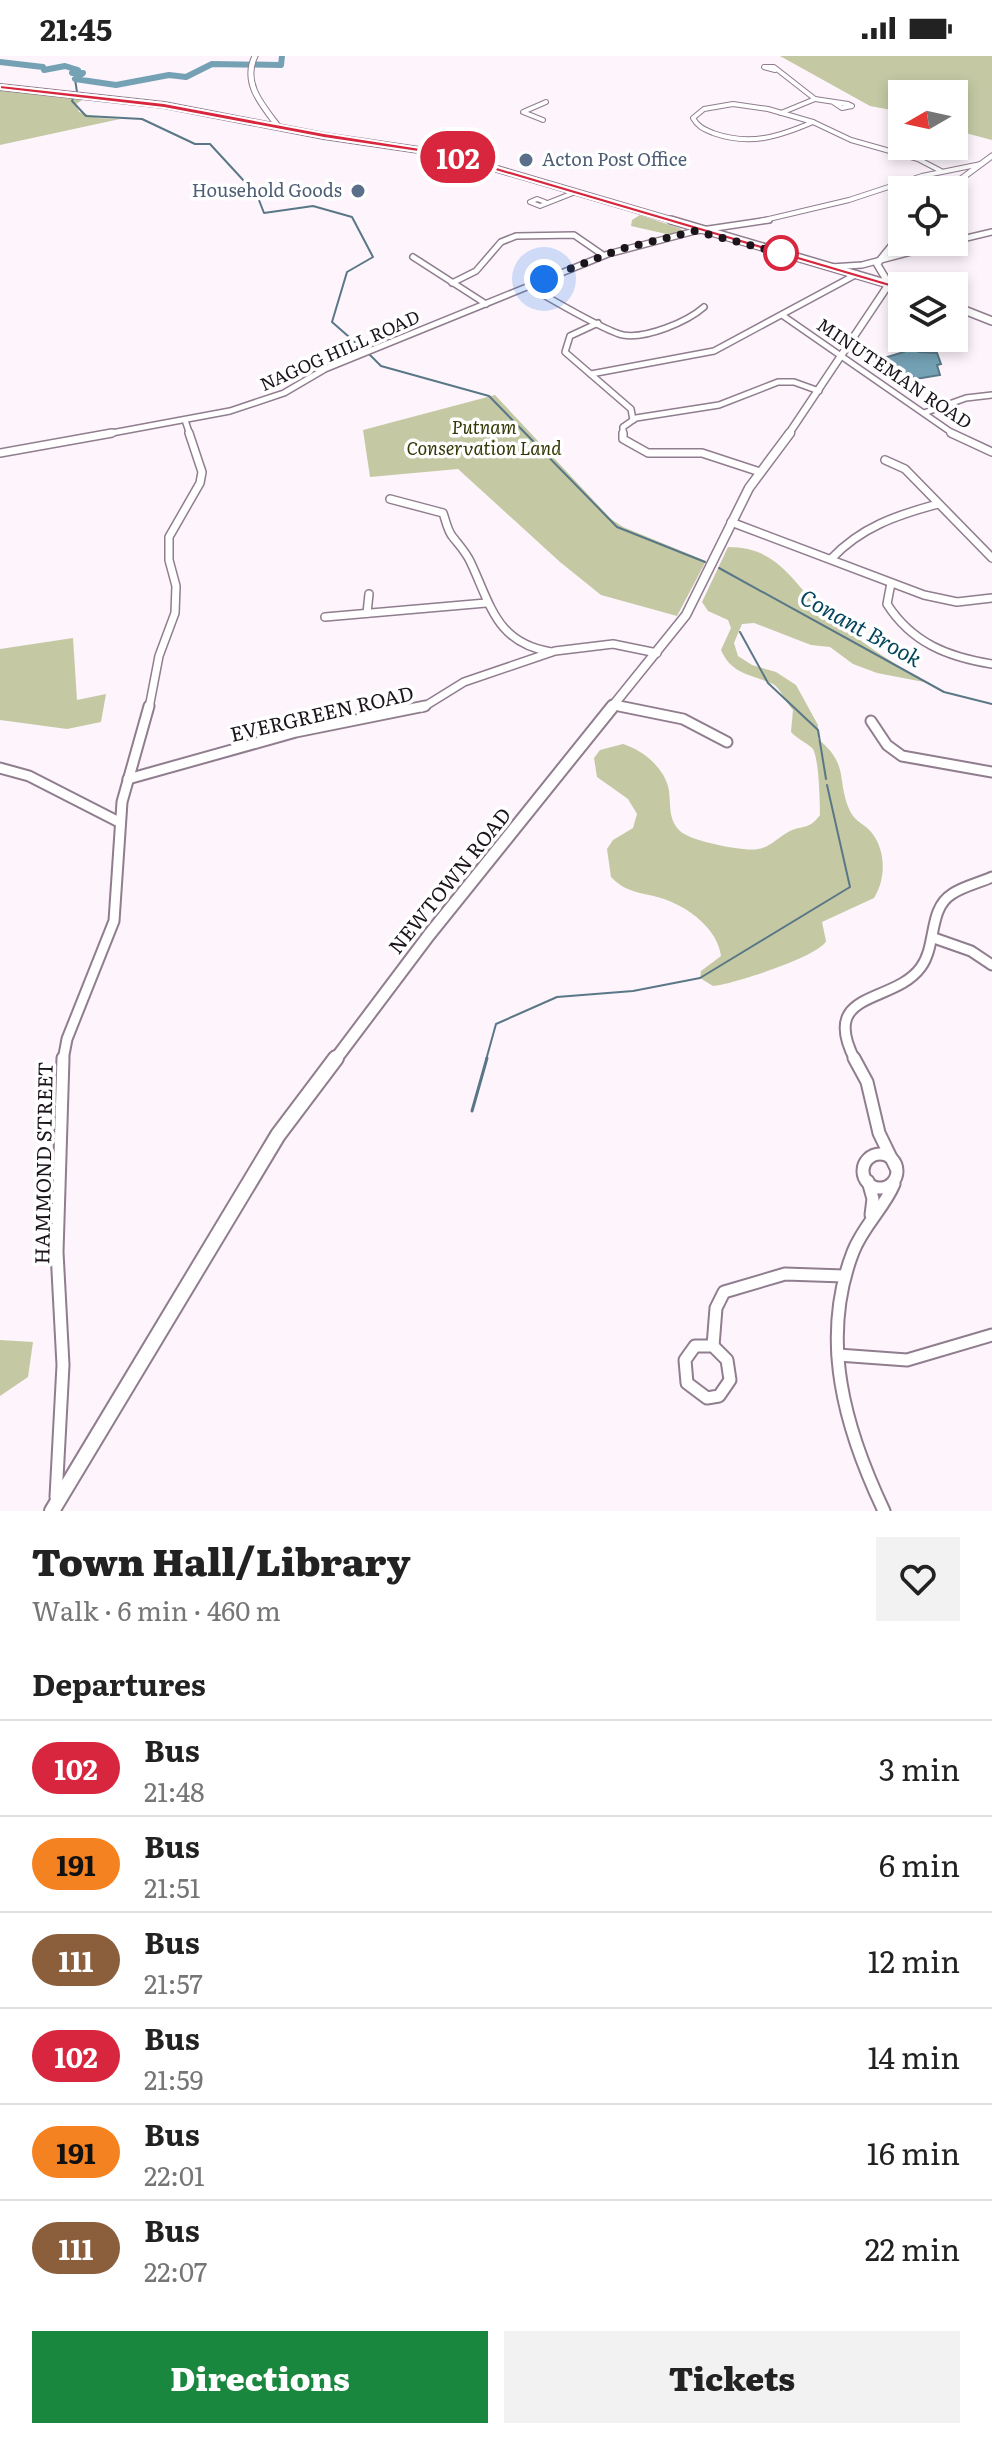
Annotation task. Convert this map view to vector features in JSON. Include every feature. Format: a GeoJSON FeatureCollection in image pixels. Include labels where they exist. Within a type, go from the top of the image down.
{"type":"FeatureCollection","features":[{"type":"Feature","properties":{"kind":"main road"},"geometry":{"type":"LineString","coordinates":[[0,87],[140,102],[446,154],[888,284]]}},
{"type":"Feature","properties":{"kind":"main road"},"geometry":{"type":"LineString","coordinates":[[968,312],[992,321]]}},
{"type":"Feature","properties":{"kind":"street"},"geometry":{"type":"LineString","coordinates":[[255,56],[250,65],[250,81],[278,126]]}},
{"type":"Feature","properties":{"kind":"street"},"geometry":{"type":"LineString","coordinates":[[775,70],[792,79],[803,92],[815,99],[833,102]]}},
{"type":"Feature","properties":{"kind":"street"},"geometry":{"type":"LineString","coordinates":[[781,113],[815,99]]}},
{"type":"Feature","properties":{"kind":"street"},"geometry":{"type":"LineString","coordinates":[[543,120],[523,112],[546,102]]}},
{"type":"Feature","properties":{"kind":"street"},"geometry":{"type":"LineString","coordinates":[[813,122],[776,137],[746,142],[727,139],[705,130],[697,126],[693,118],[701,111],[728,103],[781,113],[813,122],[857,143],[918,159],[941,171]]}},
{"type":"Feature","properties":{"kind":"street"},"geometry":{"type":"LineString","coordinates":[[261,123],[273,118]]}},
{"type":"Feature","properties":{"kind":"street"},"geometry":{"type":"LineString","coordinates":[[965,176],[992,156]]}},
{"type":"Feature","properties":{"kind":"street","name":"NAGOG HILL ROAD"},"geometry":{"type":"LineString","coordinates":[[0,453],[230,411],[284,393],[325,369],[603,255],[680,234],[777,219],[941,171],[981,164]]}},
{"type":"Feature","properties":{"kind":"street"},"geometry":{"type":"LineString","coordinates":[[545,202],[573,193]]}},
{"type":"Feature","properties":{"kind":"street"},"geometry":{"type":"LineString","coordinates":[[680,234],[686,225]]}},
{"type":"Feature","properties":{"kind":"street"},"geometry":{"type":"LineString","coordinates":[[968,238],[992,232]]}},
{"type":"Feature","properties":{"kind":"street"},"geometry":{"type":"LineString","coordinates":[[452,283],[476,271],[501,242],[516,236],[574,235],[603,255]]}},
{"type":"Feature","properties":{"kind":"street"},"geometry":{"type":"LineString","coordinates":[[888,249],[880,260],[879,272],[888,283]]}},
{"type":"Feature","properties":{"kind":"street"},"geometry":{"type":"LineString","coordinates":[[831,267],[857,266],[893,256]]}},
{"type":"Feature","properties":{"kind":"street"},"geometry":{"type":"LineString","coordinates":[[413,257],[486,304]]}},
{"type":"Feature","properties":{"kind":"street"},"geometry":{"type":"LineString","coordinates":[[591,374],[699,356],[735,342],[857,274]]}},
{"type":"Feature","properties":{"kind":"street"},"geometry":{"type":"LineString","coordinates":[[528,286],[622,335],[638,335],[695,315],[704,307]]}},
{"type":"Feature","properties":{"kind":"street","name":"NEWTOWN ROAD"},"geometry":{"type":"LineString","coordinates":[[54,1508],[294,1112],[429,935],[657,653],[697,598],[731,522],[760,472],[819,391],[888,286]]}},
{"type":"Feature","properties":{"kind":"street","name":"MINUTEMAN ROAD"},"geometry":{"type":"LineString","coordinates":[[782,315],[960,438],[992,452]]}},
{"type":"Feature","properties":{"kind":"street"},"geometry":{"type":"LineString","coordinates":[[598,323],[572,333],[564,347],[568,355],[631,409],[633,420]]}},
{"type":"Feature","properties":{"kind":"street"},"geometry":{"type":"LineString","coordinates":[[760,472],[698,453],[659,455],[637,450],[628,445],[621,433],[623,427],[633,420],[708,408],[778,382],[794,382],[819,391]]}},
{"type":"Feature","properties":{"kind":"street"},"geometry":{"type":"LineString","coordinates":[[924,413],[966,398],[992,395]]}},
{"type":"Feature","properties":{"kind":"street","name":"HAMMOND STREET"},"geometry":{"type":"LineString","coordinates":[[54,1508],[62,1408],[62,1311],[57,1252],[63,1060],[77,1011],[114,921],[121,855],[119,822],[128,779],[146,721],[159,656],[175,613],[176,586],[169,560],[169,537],[200,483],[202,472],[185,420]]}},
{"type":"Feature","properties":{"kind":"street"},"geometry":{"type":"LineString","coordinates":[[885,460],[905,469],[992,558]]}},
{"type":"Feature","properties":{"kind":"street"},"geometry":{"type":"LineString","coordinates":[[390,499],[401,504],[433,508],[444,514],[449,531],[465,550],[486,603],[504,632],[537,650],[555,651]]}},
{"type":"Feature","properties":{"kind":"street"},"geometry":{"type":"LineString","coordinates":[[831,559],[842,545],[866,528],[893,516],[938,504]]}},
{"type":"Feature","properties":{"kind":"street"},"geometry":{"type":"LineString","coordinates":[[731,522],[942,600],[971,603],[992,598]]}},
{"type":"Feature","properties":{"kind":"street"},"geometry":{"type":"LineString","coordinates":[[891,583],[887,604],[912,635],[939,652],[992,664]]}},
{"type":"Feature","properties":{"kind":"street"},"geometry":{"type":"LineString","coordinates":[[367,613],[369,594]]}},
{"type":"Feature","properties":{"kind":"street"},"geometry":{"type":"LineString","coordinates":[[325,617],[486,603]]}},
{"type":"Feature","properties":{"kind":"street","name":"EVERGREEN ROAD"},"geometry":{"type":"LineString","coordinates":[[128,779],[296,732],[420,709],[464,682],[555,651],[613,644],[657,653]]}},
{"type":"Feature","properties":{"kind":"street"},"geometry":{"type":"LineString","coordinates":[[615,705],[683,719],[727,742]]}},
{"type":"Feature","properties":{"kind":"street"},"geometry":{"type":"LineString","coordinates":[[871,721],[887,745],[902,756],[992,772]]}},
{"type":"Feature","properties":{"kind":"street"},"geometry":{"type":"LineString","coordinates":[[0,768],[29,776],[119,822]]}},
{"type":"Feature","properties":{"kind":"street"},"geometry":{"type":"LineString","coordinates":[[884,1511],[849,1427],[841,1396],[837,1319],[844,1276],[871,1215],[888,1197],[896,1168],[879,1133],[870,1089],[848,1048],[844,1023],[857,1005],[915,974],[928,956],[938,910],[944,900],[992,877]]}},
{"type":"Feature","properties":{"kind":"street"},"geometry":{"type":"LineString","coordinates":[[934,938],[971,951],[992,965]]}},
{"type":"Feature","properties":{"kind":"street"},"geometry":{"type":"LineString","coordinates":[[871,1215],[872,1193],[864,1173],[867,1157],[875,1148],[879,1133]]}},
{"type":"Feature","properties":{"kind":"street"},"geometry":{"type":"LineString","coordinates":[[867,1157],[883,1155],[896,1168]]}},
{"type":"Feature","properties":{"kind":"street"},"geometry":{"type":"LineString","coordinates":[[864,1173],[878,1186],[894,1184]]}},
{"type":"Feature","properties":{"kind":"street"},"geometry":{"type":"LineString","coordinates":[[713,1346],[695,1346],[684,1361],[684,1375],[690,1388],[707,1398],[719,1396],[730,1380],[727,1360],[713,1346],[716,1308],[724,1292],[785,1274],[844,1276]]}},
{"type":"Feature","properties":{"kind":"street"},"geometry":{"type":"LineString","coordinates":[[838,1355],[907,1360],[992,1335]]}},
{"type":"Feature","properties":{"kind":"green space"},"geometry":{"type":"Polygon","coordinates":[[[780,56],[992,56],[992,140],[968,134],[968,80],[888,80],[888,109],[870,106],[780,56]]]}},
{"type":"Feature","properties":{"kind":"green space"},"geometry":{"type":"Polygon","coordinates":[[[0,89],[87,97],[76,104],[79,112],[99,118],[120,119],[0,145],[0,89]]]}},
{"type":"Feature","properties":{"kind":"green space"},"geometry":{"type":"Polygon","coordinates":[[[640,215],[682,229],[671,235],[631,226],[632,220],[640,215]]]}},
{"type":"Feature","properties":{"kind":"green space","name":"Putnam Conservation Land"},"geometry":{"type":"Polygon","coordinates":[[[495,395],[611,519],[623,527],[706,561],[677,616],[601,595],[458,469],[370,477],[363,430],[495,395]]]}},
{"type":"Feature","properties":{"kind":"green space"},"geometry":{"type":"Polygon","coordinates":[[[728,547],[761,553],[773,561],[815,603],[864,643],[929,683],[877,673],[853,664],[830,647],[811,645],[754,623],[742,624],[734,643],[738,656],[752,665],[776,672],[796,685],[818,725],[818,739],[835,757],[850,811],[877,840],[883,865],[881,882],[874,898],[822,922],[826,941],[820,947],[774,969],[713,986],[700,978],[701,971],[721,956],[708,928],[683,907],[629,890],[611,877],[607,849],[613,840],[633,828],[637,814],[628,799],[597,777],[594,758],[600,750],[623,744],[646,756],[667,783],[676,826],[686,835],[705,842],[741,849],[763,848],[790,831],[809,825],[820,815],[814,752],[791,732],[793,710],[773,684],[743,673],[725,658],[721,650],[731,628],[728,620],[708,611],[702,602],[728,547]]]}},
{"type":"Feature","properties":{"kind":"green space"},"geometry":{"type":"Polygon","coordinates":[[[73,638],[77,700],[106,694],[101,722],[67,729],[0,720],[0,649],[73,638]]]}},
{"type":"Feature","properties":{"kind":"green space"},"geometry":{"type":"Polygon","coordinates":[[[0,1340],[33,1342],[28,1377],[0,1396],[0,1340]]]}},
{"type":"Feature","properties":{"kind":"water"},"geometry":{"type":"Polygon","coordinates":[[[904,352],[937,353],[941,364],[937,365],[940,375],[916,379],[893,365],[874,361],[904,352]]]}},
{"type":"Feature","properties":{"kind":"waterway"},"geometry":{"type":"LineString","coordinates":[[0,62],[43,67],[44,70],[65,66],[78,70],[72,73],[83,73],[75,79],[116,85],[169,75],[186,77],[212,64],[281,65],[282,56]]}},
{"type":"Feature","properties":{"kind":"waterway","name":"Conant Brook"},"geometry":{"type":"LineString","coordinates":[[75,79],[77,92]]}},
{"type":"Feature","properties":{"kind":"waterway","name":"Conant Brook"},"geometry":{"type":"LineString","coordinates":[[74,96],[72,101],[86,116],[142,119],[195,144],[210,144],[257,195],[264,213],[313,206],[352,217],[373,257],[347,272],[332,322],[364,350]]}},
{"type":"Feature","properties":{"kind":"waterway","name":"Conant Brook"},"geometry":{"type":"LineString","coordinates":[[369,354],[381,366],[489,396],[617,527],[705,562]]}},
{"type":"Feature","properties":{"kind":"waterway","name":"Conant Brook"},"geometry":{"type":"LineString","coordinates":[[719,568],[944,692],[992,704]]}},
{"type":"Feature","properties":{"kind":"waterway"},"geometry":{"type":"LineString","coordinates":[[740,632],[768,683],[818,730],[826,779]]}},
{"type":"Feature","properties":{"kind":"waterway"},"geometry":{"type":"LineString","coordinates":[[486,1060],[496,1024],[557,997],[633,991],[700,978],[850,887],[827,785]]}},
{"type":"Feature","properties":{"kind":"waterway"},"geometry":{"type":"LineString","coordinates":[[472,1111],[487,1058]]}},
{"type":"Feature","properties":{"kind":"bus line","name":"102"},"geometry":{"type":"LineString","coordinates":[[0,87],[164,105],[324,136],[446,154],[888,284]]}},
{"type":"Feature","properties":{"kind":"place","name":"Acton Post Office"},"geometry":{"type":"Point","coordinates":[526,160]}},
{"type":"Feature","properties":{"kind":"place","name":"Household Goods"},"geometry":{"type":"Point","coordinates":[358,191]}},
{"type":"Feature","properties":{"kind":"route"},"geometry":{"type":"LineString","coordinates":[[544,279],[621,249],[702,230],[781,253]]}}]}
